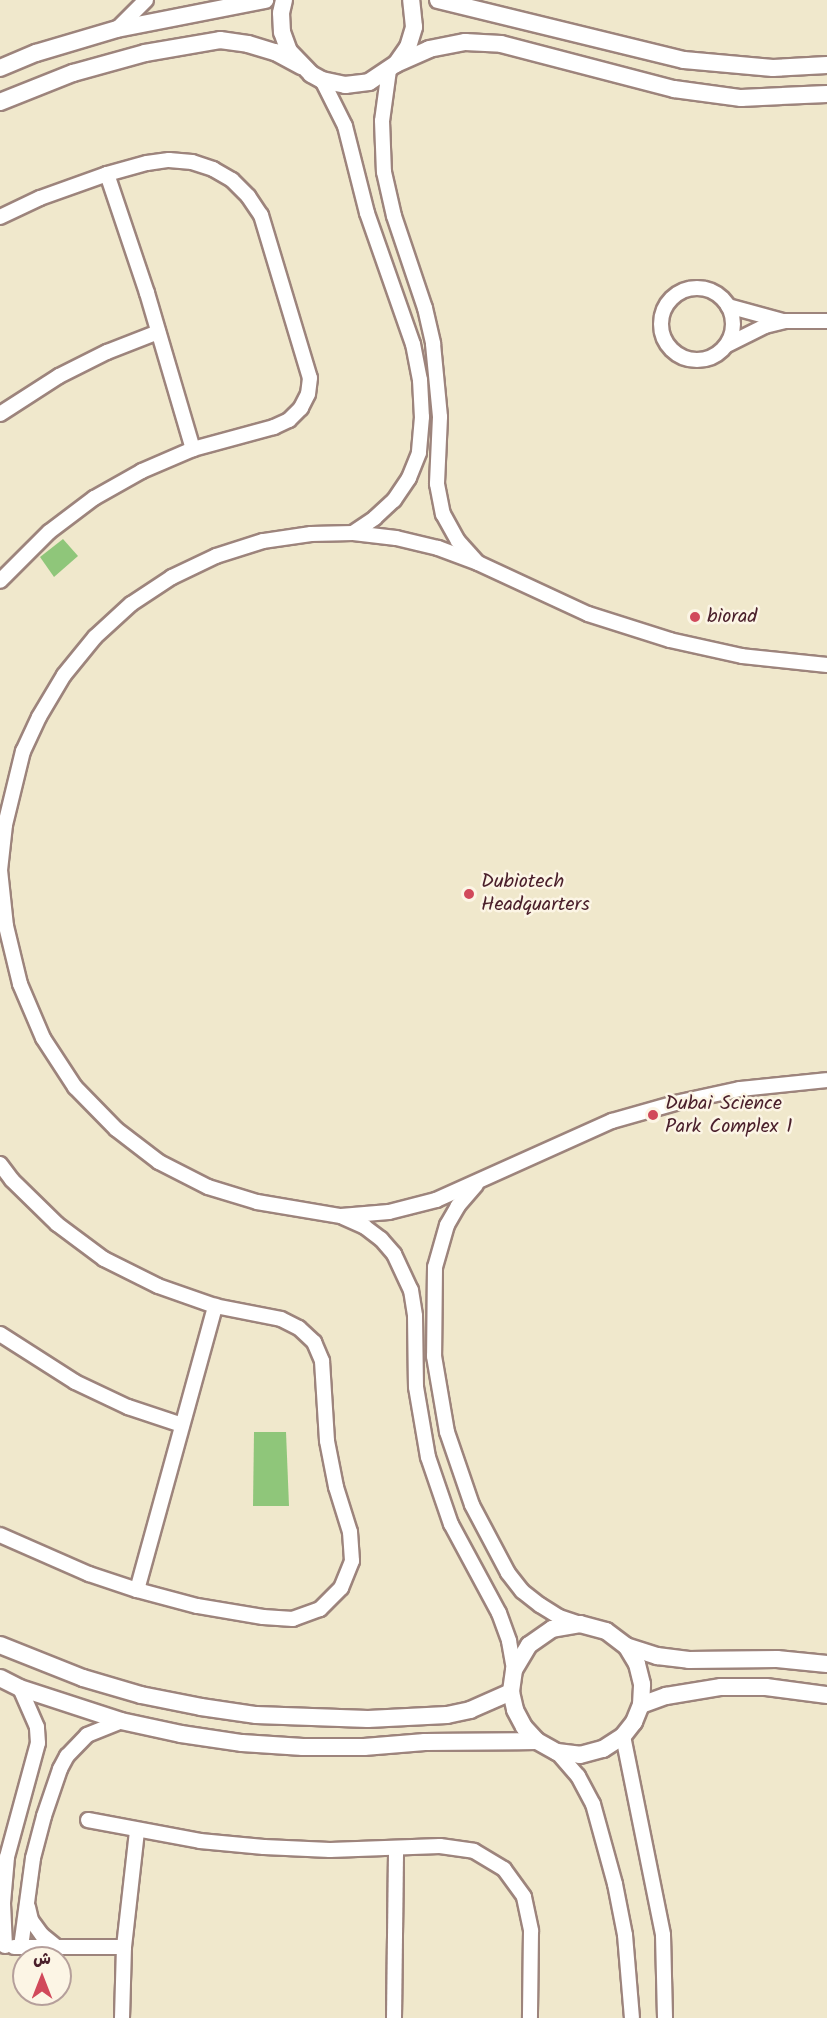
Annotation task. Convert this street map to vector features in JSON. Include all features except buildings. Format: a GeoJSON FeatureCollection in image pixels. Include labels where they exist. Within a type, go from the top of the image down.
{"type":"FeatureCollection","features":[{"type":"Feature","properties":{"kind":"street"},"geometry":{"type":"LineString","coordinates":[[117,29],[146,0]]}},
{"type":"Feature","properties":{"kind":"street"},"geometry":{"type":"LineString","coordinates":[[0,68],[36,53],[117,29],[265,0]]}},
{"type":"Feature","properties":{"kind":"street"},"geometry":{"type":"LineString","coordinates":[[284,0],[281,13],[282,32],[289,51],[301,66]]}},
{"type":"Feature","properties":{"kind":"street"},"geometry":{"type":"LineString","coordinates":[[411,0],[414,27],[408,47],[393,67],[382,121],[384,172],[394,216],[425,308],[433,344],[440,417],[437,484],[443,514],[458,541],[478,563]]}},
{"type":"Feature","properties":{"kind":"street"},"geometry":{"type":"LineString","coordinates":[[438,0],[684,60],[773,68],[827,65]]}},
{"type":"Feature","properties":{"kind":"street"},"geometry":{"type":"LineString","coordinates":[[0,102],[73,73],[146,53],[220,40],[248,44],[275,52],[322,80],[345,85],[369,82],[393,67],[438,47],[465,42],[501,44],[674,89],[741,98],[827,94]]}},
{"type":"Feature","properties":{"kind":"street"},"geometry":{"type":"LineString","coordinates":[[322,80],[345,126],[367,213],[413,344],[420,380],[422,417],[419,453],[410,477],[394,500],[375,518],[353,533]]}},
{"type":"Feature","properties":{"kind":"street"},"geometry":{"type":"LineString","coordinates":[[0,217],[40,198],[107,174],[169,160],[192,162],[213,169],[232,180],[248,196],[261,215],[307,361],[310,378],[308,394],[300,408],[282,423],[194,449],[142,471],[93,498],[49,532],[0,581]]}},
{"type":"Feature","properties":{"kind":"street"},"geometry":{"type":"LineString","coordinates":[[107,174],[194,449]]}},
{"type":"Feature","properties":{"kind":"street"},"geometry":{"type":"LineString","coordinates":[[727,345],[732,326],[728,306],[717,294],[693,288],[671,299],[664,309],[660,321],[661,333],[669,348],[682,358],[699,360],[715,356],[745,333],[785,321]]}},
{"type":"Feature","properties":{"kind":"street"},"geometry":{"type":"LineString","coordinates":[[728,306],[785,321],[827,321]]}},
{"type":"Feature","properties":{"kind":"street"},"geometry":{"type":"LineString","coordinates":[[0,414],[59,376],[107,352],[158,332]]}},
{"type":"Feature","properties":{"kind":"street"},"geometry":{"type":"LineString","coordinates":[[827,665],[742,656],[670,640],[588,614],[478,563],[438,548],[396,538],[353,533],[311,534],[273,540],[225,553],[172,577],[131,604],[95,637],[64,675],[39,717],[23,751],[2,827],[0,870],[3,923],[20,984],[43,1038],[75,1087],[116,1129],[159,1162],[208,1187],[258,1202],[341,1216],[389,1212],[436,1200],[612,1122],[675,1102],[740,1089],[827,1080]]}},
{"type":"Feature","properties":{"kind":"street"},"geometry":{"type":"LineString","coordinates":[[0,1164],[12,1180],[57,1224],[104,1259],[158,1286],[215,1306],[281,1319],[300,1328],[314,1342],[322,1361],[327,1441],[336,1487],[350,1532],[352,1561],[341,1588],[320,1609],[293,1619],[197,1606],[137,1590],[89,1574],[0,1535]]}},
{"type":"Feature","properties":{"kind":"street"},"geometry":{"type":"LineString","coordinates":[[480,1181],[458,1206],[447,1225],[435,1267],[434,1356],[447,1432],[472,1505],[508,1573],[522,1591],[559,1617],[606,1631],[626,1646],[657,1656],[689,1660],[777,1659],[827,1664]]}},
{"type":"Feature","properties":{"kind":"street"},"geometry":{"type":"LineString","coordinates":[[341,1216],[365,1227],[381,1239],[394,1254],[411,1290],[415,1316],[416,1387],[428,1457],[451,1524],[499,1613],[514,1670],[511,1692],[515,1710],[524,1727],[537,1741],[557,1752],[578,1776],[592,1804],[615,1884],[625,1935],[632,1986],[632,2018]]}},
{"type":"Feature","properties":{"kind":"street"},"geometry":{"type":"LineString","coordinates":[[137,1590],[215,1306]]}},
{"type":"Feature","properties":{"kind":"street"},"geometry":{"type":"LineString","coordinates":[[0,1334],[75,1382],[128,1407],[182,1425]]}},
{"type":"Feature","properties":{"kind":"street"},"geometry":{"type":"LineString","coordinates":[[514,1670],[529,1645],[552,1629],[580,1624]]}},
{"type":"Feature","properties":{"kind":"street"},"geometry":{"type":"LineString","coordinates":[[0,1645],[83,1678],[141,1695],[256,1715],[368,1719],[447,1715],[491,1703],[511,1692]]}},
{"type":"Feature","properties":{"kind":"street"},"geometry":{"type":"LineString","coordinates":[[557,1752],[580,1755],[603,1749],[623,1736],[634,1722],[640,1705],[642,1684],[637,1664],[626,1646]]}},
{"type":"Feature","properties":{"kind":"street"},"geometry":{"type":"LineString","coordinates":[[0,1678],[20,1688],[121,1721],[191,1736],[303,1747],[537,1741]]}},
{"type":"Feature","properties":{"kind":"street"},"geometry":{"type":"LineString","coordinates":[[640,1705],[693,1689],[721,1687],[766,1688],[827,1695]]}},
{"type":"Feature","properties":{"kind":"street"},"geometry":{"type":"LineString","coordinates":[[3,1946],[1,1906],[4,1873],[12,1835],[36,1759],[38,1743],[37,1727],[20,1688]]}},
{"type":"Feature","properties":{"kind":"street"},"geometry":{"type":"LineString","coordinates":[[21,1946],[30,1875],[44,1816],[67,1756],[87,1735],[121,1721]]}},
{"type":"Feature","properties":{"kind":"street"},"geometry":{"type":"LineString","coordinates":[[623,1736],[663,1935],[665,2018]]}},
{"type":"Feature","properties":{"kind":"street"},"geometry":{"type":"LineString","coordinates":[[88,1820],[136,1830],[264,1847],[396,1849],[440,1846],[474,1851],[504,1869],[515,1882],[529,1914],[530,2018]]}},
{"type":"Feature","properties":{"kind":"street"},"geometry":{"type":"LineString","coordinates":[[122,2018],[124,1947],[136,1830]]}},
{"type":"Feature","properties":{"kind":"street"},"geometry":{"type":"LineString","coordinates":[[394,2018],[396,1849]]}},
{"type":"Feature","properties":{"kind":"street"},"geometry":{"type":"LineString","coordinates":[[4,1873],[30,1875]]}},
{"type":"Feature","properties":{"kind":"street"},"geometry":{"type":"LineString","coordinates":[[26,1902],[37,1928],[56,1946]]}},
{"type":"Feature","properties":{"kind":"street"},"geometry":{"type":"LineString","coordinates":[[72,1947],[124,1947]]}},
{"type":"Feature","properties":{"kind":"green space"},"geometry":{"type":"Polygon","coordinates":[[[63,539],[78,556],[54,577],[40,557],[63,539]]]}},
{"type":"Feature","properties":{"kind":"green space"},"geometry":{"type":"Polygon","coordinates":[[[254,1432],[286,1432],[289,1506],[253,1506],[254,1432]]]}},
{"type":"Feature","properties":{"kind":"place","name":"biorad"},"geometry":{"type":"Point","coordinates":[695,617]}},
{"type":"Feature","properties":{"kind":"place","name":"Dubiotech Headquarters"},"geometry":{"type":"Point","coordinates":[469,894]}},
{"type":"Feature","properties":{"kind":"place","name":"Dubai Science Park Complex 1"},"geometry":{"type":"Point","coordinates":[653,1115]}}]}
